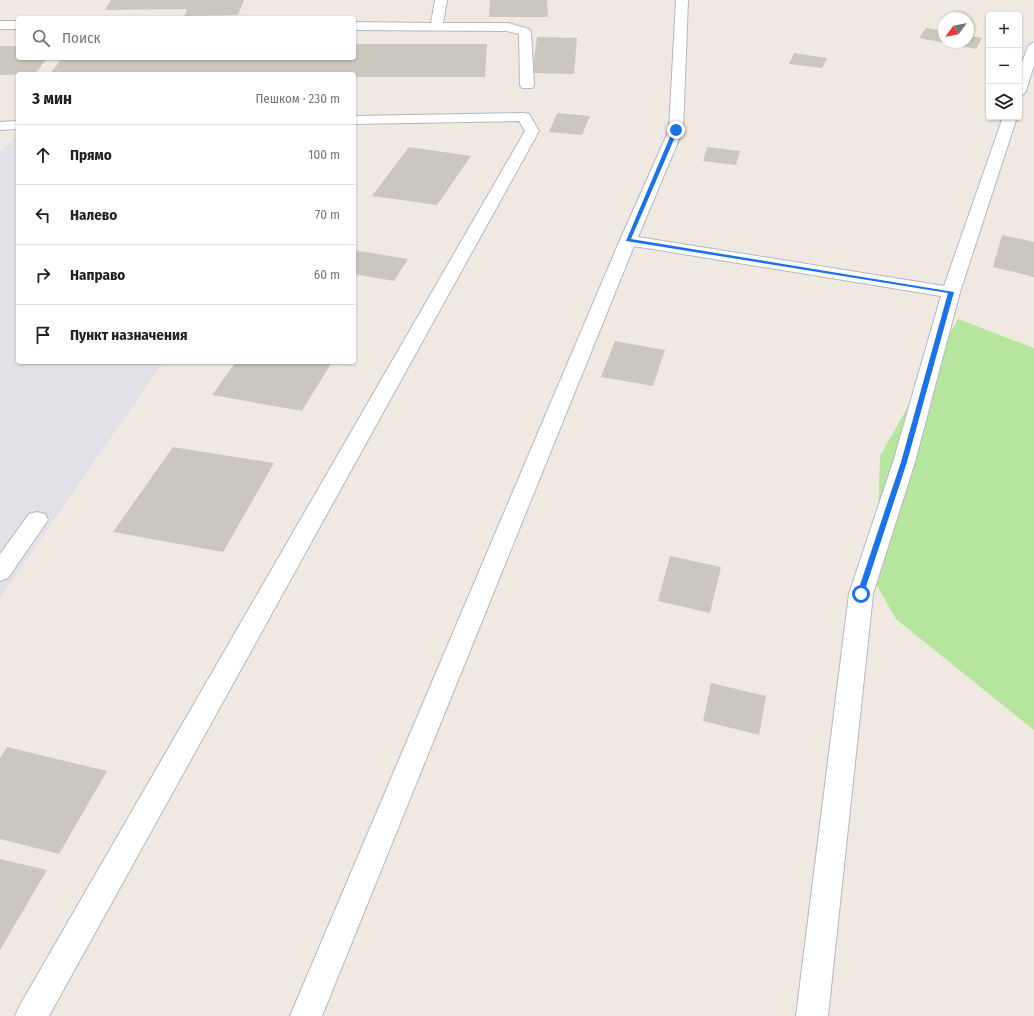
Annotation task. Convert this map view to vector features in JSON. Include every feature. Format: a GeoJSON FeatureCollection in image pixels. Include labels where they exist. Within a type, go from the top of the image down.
{"type":"FeatureCollection","features":[{"type":"Feature","properties":{"kind":"street"},"geometry":{"type":"LineString","coordinates":[[436,26],[441,0]]}},
{"type":"Feature","properties":{"kind":"street"},"geometry":{"type":"LineString","coordinates":[[306,1016],[628,240],[676,130],[682,0]]}},
{"type":"Feature","properties":{"kind":"street"},"geometry":{"type":"LineString","coordinates":[[0,25],[16,25]]}},
{"type":"Feature","properties":{"kind":"street"},"geometry":{"type":"LineString","coordinates":[[356,26],[508,27],[525,32],[527,85]]}},
{"type":"Feature","properties":{"kind":"street"},"geometry":{"type":"LineString","coordinates":[[1021,84],[1034,46]]}},
{"type":"Feature","properties":{"kind":"street"},"geometry":{"type":"LineString","coordinates":[[31,1016],[532,131],[524,117],[356,120]]}},
{"type":"Feature","properties":{"kind":"street"},"geometry":{"type":"LineString","coordinates":[[812,1016],[861,594],[904,462],[951,292],[1009,120]]}},
{"type":"Feature","properties":{"kind":"street"},"geometry":{"type":"LineString","coordinates":[[0,126],[16,125]]}},
{"type":"Feature","properties":{"kind":"street"},"geometry":{"type":"LineString","coordinates":[[628,240],[951,292]]}},
{"type":"Feature","properties":{"kind":"street"},"geometry":{"type":"LineString","coordinates":[[0,572],[37,520]]}},
{"type":"Feature","properties":{"kind":"shaded area"},"geometry":{"type":"Polygon","coordinates":[[[16,137],[16,364],[162,364],[0,598],[0,152],[16,137]]]}},
{"type":"Feature","properties":{"kind":"green space"},"geometry":{"type":"Polygon","coordinates":[[[958,319],[1034,348],[1034,730],[896,619],[876,584],[880,456],[958,319]]]}},
{"type":"Feature","properties":{"kind":"building"},"geometry":{"type":"Polygon","coordinates":[[[111,0],[244,0],[238,15],[184,16],[187,9],[105,10],[111,0]]]}},
{"type":"Feature","properties":{"kind":"building"},"geometry":{"type":"Polygon","coordinates":[[[490,0],[547,0],[548,17],[489,17],[490,0]]]}},
{"type":"Feature","properties":{"kind":"building"},"geometry":{"type":"Polygon","coordinates":[[[926,28],[938,30],[938,42],[919,38],[926,28]]]}},
{"type":"Feature","properties":{"kind":"building"},"geometry":{"type":"Polygon","coordinates":[[[537,37],[577,38],[574,74],[532,73],[537,37]]]}},
{"type":"Feature","properties":{"kind":"building"},"geometry":{"type":"Polygon","coordinates":[[[974,37],[982,38],[976,49],[971,48],[974,48],[974,37]]]}},
{"type":"Feature","properties":{"kind":"building"},"geometry":{"type":"Polygon","coordinates":[[[356,44],[487,44],[485,77],[356,77],[356,72],[52,72],[60,60],[356,60],[356,44]]]}},
{"type":"Feature","properties":{"kind":"building"},"geometry":{"type":"Polygon","coordinates":[[[0,46],[16,46],[16,60],[46,60],[36,72],[16,72],[16,75],[0,75],[0,46]]]}},
{"type":"Feature","properties":{"kind":"building"},"geometry":{"type":"Polygon","coordinates":[[[794,53],[827,58],[822,68],[789,64],[794,53]]]}},
{"type":"Feature","properties":{"kind":"building"},"geometry":{"type":"Polygon","coordinates":[[[557,113],[590,116],[582,135],[549,132],[557,113]]]}},
{"type":"Feature","properties":{"kind":"building"},"geometry":{"type":"Polygon","coordinates":[[[409,147],[471,156],[437,205],[372,196],[409,147]]]}},
{"type":"Feature","properties":{"kind":"building"},"geometry":{"type":"Polygon","coordinates":[[[707,147],[740,151],[736,165],[703,161],[707,147]]]}},
{"type":"Feature","properties":{"kind":"building"},"geometry":{"type":"Polygon","coordinates":[[[1002,235],[1034,242],[1034,277],[993,267],[1002,235]]]}},
{"type":"Feature","properties":{"kind":"building"},"geometry":{"type":"Polygon","coordinates":[[[356,250],[408,259],[394,281],[356,274],[356,250]]]}},
{"type":"Feature","properties":{"kind":"building"},"geometry":{"type":"Polygon","coordinates":[[[615,341],[665,350],[653,386],[601,377],[615,341]]]}},
{"type":"Feature","properties":{"kind":"building"},"geometry":{"type":"Polygon","coordinates":[[[235,364],[331,364],[302,411],[212,395],[235,364]]]}},
{"type":"Feature","properties":{"kind":"building"},"geometry":{"type":"Polygon","coordinates":[[[173,447],[274,463],[223,552],[113,532],[173,447]]]}},
{"type":"Feature","properties":{"kind":"building"},"geometry":{"type":"Polygon","coordinates":[[[670,556],[721,567],[710,613],[658,601],[670,556]]]}},
{"type":"Feature","properties":{"kind":"building"},"geometry":{"type":"Polygon","coordinates":[[[711,683],[766,696],[759,735],[703,721],[711,683]]]}},
{"type":"Feature","properties":{"kind":"building"},"geometry":{"type":"Polygon","coordinates":[[[7,747],[107,771],[59,854],[0,839],[0,758],[7,747]]]}},
{"type":"Feature","properties":{"kind":"building"},"geometry":{"type":"Polygon","coordinates":[[[0,859],[47,870],[0,950],[0,859]]]}},
{"type":"Feature","properties":{"kind":"route"},"geometry":{"type":"LineString","coordinates":[[676,130],[628,240],[951,292],[904,462],[861,594]]}}]}
